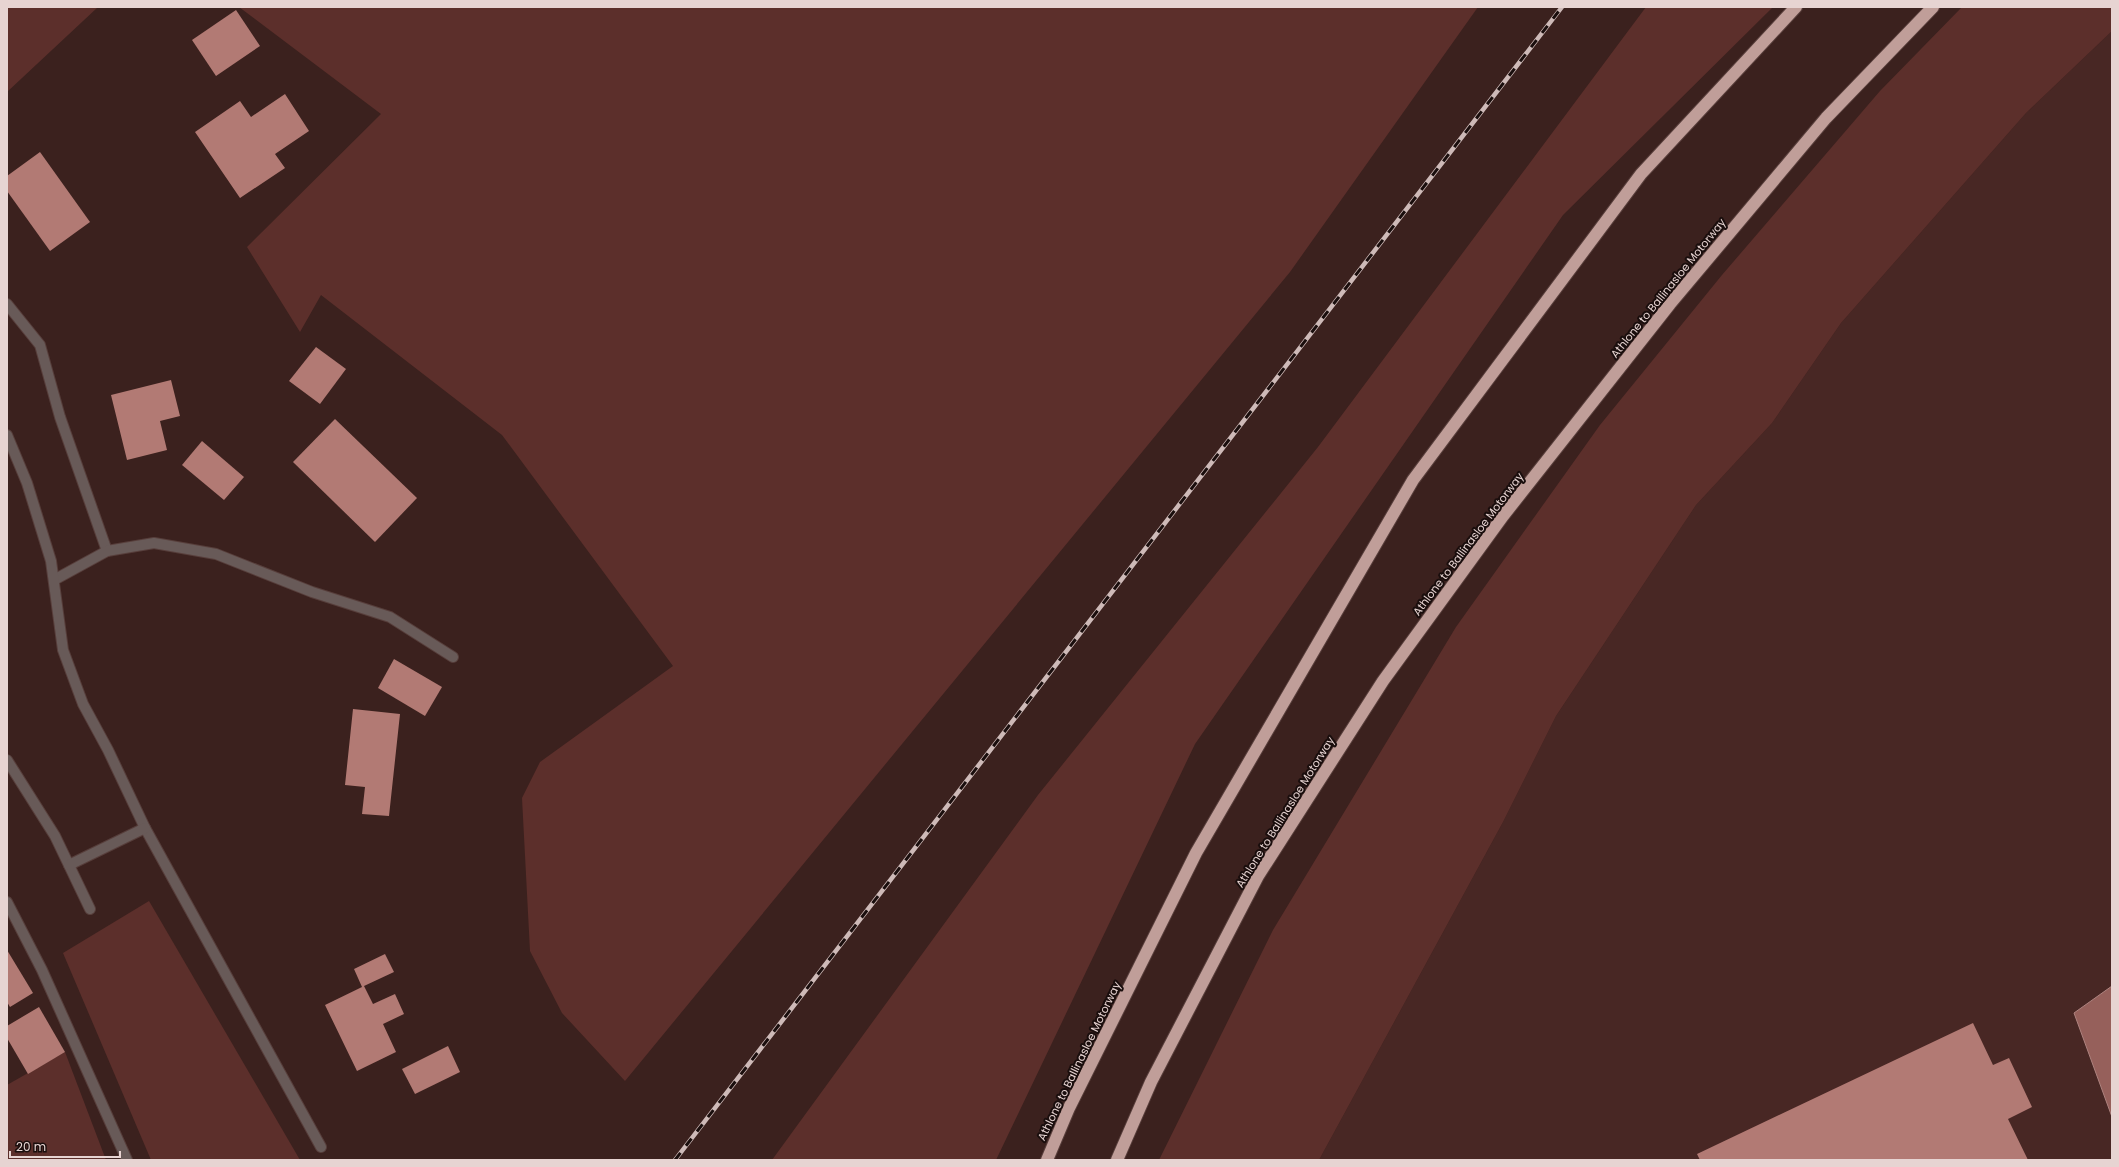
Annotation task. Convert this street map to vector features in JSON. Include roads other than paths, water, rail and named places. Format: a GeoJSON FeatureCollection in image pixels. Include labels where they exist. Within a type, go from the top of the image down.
{"type":"FeatureCollection","features":[{"type":"Feature","properties":{"kind":"highway","name":"Athlone to Ballinasloe Motorway"},"geometry":{"type":"LineString","coordinates":[[1047,1160],[1069,1108],[1196,853],[1413,480],[1641,174],[1796,7]]}},
{"type":"Feature","properties":{"kind":"highway","name":"Athlone to Ballinasloe Motorway"},"geometry":{"type":"LineString","coordinates":[[1117,1160],[1151,1082],[1258,876],[1383,681],[1503,516],[1670,304],[1826,118],[1933,7]]}},
{"type":"Feature","properties":{"kind":"street"},"geometry":{"type":"LineString","coordinates":[[7,304],[40,345],[60,417],[107,551]]}},
{"type":"Feature","properties":{"kind":"street"},"geometry":{"type":"LineString","coordinates":[[7,435],[27,483],[51,561],[63,650],[83,704],[108,750],[145,828],[321,1147]]}},
{"type":"Feature","properties":{"kind":"street"},"geometry":{"type":"LineString","coordinates":[[54,580],[107,551],[154,543],[216,554],[312,592],[390,617],[453,657]]}},
{"type":"Feature","properties":{"kind":"street"},"geometry":{"type":"LineString","coordinates":[[7,760],[55,836],[90,909]]}},
{"type":"Feature","properties":{"kind":"street"},"geometry":{"type":"LineString","coordinates":[[69,865],[145,828]]}},
{"type":"Feature","properties":{"kind":"street"},"geometry":{"type":"LineString","coordinates":[[7,902],[42,970],[127,1160]]}},
{"type":"Feature","properties":{"kind":"railway"},"geometry":{"type":"LineString","coordinates":[[675,1160],[1562,7]]}}]}
